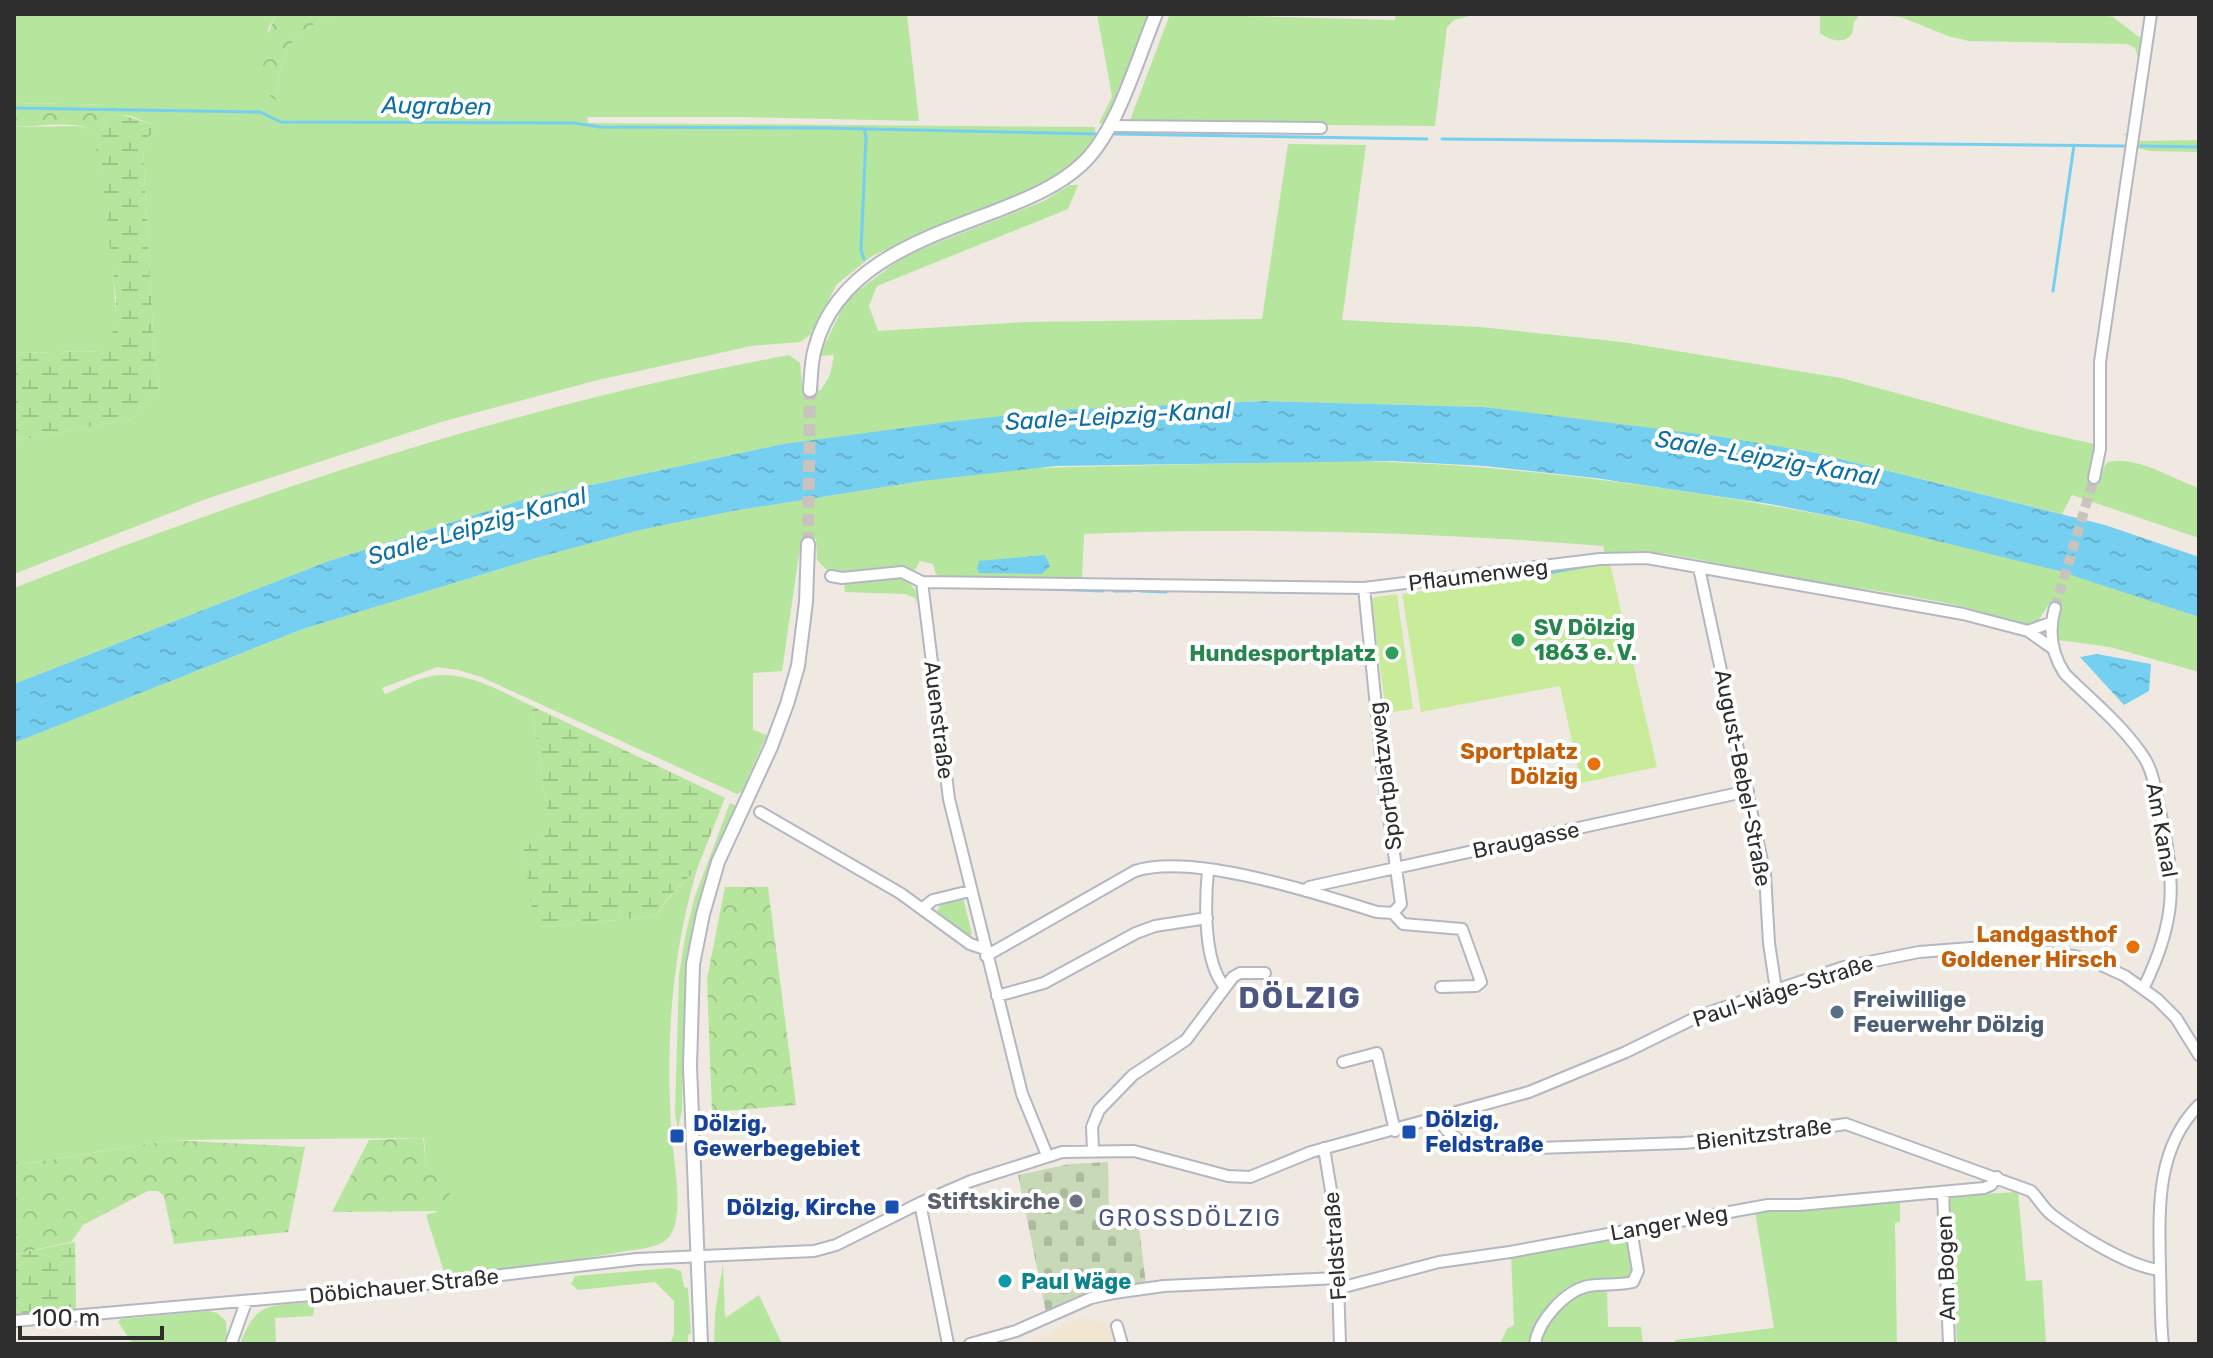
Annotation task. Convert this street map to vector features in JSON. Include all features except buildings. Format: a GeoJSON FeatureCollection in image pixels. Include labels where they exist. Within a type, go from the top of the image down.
{"type":"FeatureCollection","features":[{"type":"Feature","properties":{"kind":"street"},"geometry":{"type":"LineString","coordinates":[[810,390],[812,360],[833,306],[849,287],[873,267],[903,249],[1021,201],[1064,179],[1092,155],[1110,126],[1156,14]]}},
{"type":"Feature","properties":{"kind":"street"},"geometry":{"type":"LineString","coordinates":[[2094,478],[2100,449],[2100,362],[2151,14]]}},
{"type":"Feature","properties":{"kind":"street"},"geometry":{"type":"LineString","coordinates":[[1110,126],[1321,128]]}},
{"type":"Feature","properties":{"kind":"street"},"geometry":{"type":"LineString","coordinates":[[701,1344],[690,1066],[693,964],[718,862],[771,747],[798,666],[806,602],[808,544]]}},
{"type":"Feature","properties":{"kind":"street","name":"Pflaumenweg"},"geometry":{"type":"LineString","coordinates":[[922,582],[1364,588],[1621,558],[1647,558],[1963,614],[2028,631],[2052,648]]}},
{"type":"Feature","properties":{"kind":"street","name":"August-Bebel-Straße"},"geometry":{"type":"LineString","coordinates":[[1699,568],[1765,875],[1769,943],[1776,990]]}},
{"type":"Feature","properties":{"kind":"street"},"geometry":{"type":"LineString","coordinates":[[831,576],[842,578],[897,572],[922,582]]}},
{"type":"Feature","properties":{"kind":"street","name":"Auenstraße"},"geometry":{"type":"LineString","coordinates":[[922,582],[949,799],[1022,1094],[1047,1155]]}},
{"type":"Feature","properties":{"kind":"street","name":"Sportplatzweg"},"geometry":{"type":"LineString","coordinates":[[1364,588],[1382,766],[1401,904],[1393,913]]}},
{"type":"Feature","properties":{"kind":"street","name":"Am Kanal"},"geometry":{"type":"LineString","coordinates":[[2055,608],[2050,623],[2052,648],[2065,674],[2127,736],[2143,756],[2153,780],[2167,841],[2173,896],[2166,935],[2143,989]]}},
{"type":"Feature","properties":{"kind":"street"},"geometry":{"type":"LineString","coordinates":[[2028,631],[2050,623]]}},
{"type":"Feature","properties":{"kind":"street","name":"Braugasse"},"geometry":{"type":"LineString","coordinates":[[1306,891],[1323,884],[1748,791]]}},
{"type":"Feature","properties":{"kind":"street"},"geometry":{"type":"LineString","coordinates":[[760,812],[923,908],[970,944],[986,952]]}},
{"type":"Feature","properties":{"kind":"street","name":"Braugasse"},"geometry":{"type":"LineString","coordinates":[[986,952],[997,952],[1135,871],[1166,864],[1306,891],[1377,912],[1393,913]]}},
{"type":"Feature","properties":{"kind":"street"},"geometry":{"type":"LineString","coordinates":[[1208,870],[1207,918],[1211,963],[1215,975],[1225,987]]}},
{"type":"Feature","properties":{"kind":"street"},"geometry":{"type":"LineString","coordinates":[[923,908],[933,900],[970,891]]}},
{"type":"Feature","properties":{"kind":"street"},"geometry":{"type":"LineString","coordinates":[[1393,913],[1403,924],[1462,929],[1481,982],[1476,986],[1441,987]]}},
{"type":"Feature","properties":{"kind":"street"},"geometry":{"type":"LineString","coordinates":[[997,996],[1044,983],[1136,933],[1155,926],[1207,918]]}},
{"type":"Feature","properties":{"kind":"street","name":"Paul-Wäge-Straße"},"geometry":{"type":"LineString","coordinates":[[920,1203],[983,1176],[1047,1155],[1093,1150],[1147,1154],[1244,1178],[1324,1148],[1529,1092],[1626,1052],[1699,1016],[1844,967],[1936,950],[1984,947],[2074,956],[2104,965],[2143,989],[2176,1018],[2199,1055]]}},
{"type":"Feature","properties":{"kind":"street"},"geometry":{"type":"LineString","coordinates":[[1093,1150],[1092,1127],[1099,1110],[1133,1075],[1186,1040],[1225,987],[1240,973],[1265,973]]}},
{"type":"Feature","properties":{"kind":"street"},"geometry":{"type":"LineString","coordinates":[[1343,1062],[1377,1053],[1395,1131]]}},
{"type":"Feature","properties":{"kind":"street"},"geometry":{"type":"LineString","coordinates":[[2163,1344],[2160,1200],[2163,1173],[2178,1131],[2199,1105]]}},
{"type":"Feature","properties":{"kind":"street","name":"Bienitzstraße"},"geometry":{"type":"LineString","coordinates":[[1438,1117],[1446,1130],[1458,1140],[1513,1149],[1682,1143],[1747,1138],[1846,1124],[2031,1191],[2053,1216],[2095,1243],[2143,1267],[2160,1270]]}},
{"type":"Feature","properties":{"kind":"street","name":"Feldstraße"},"geometry":{"type":"LineString","coordinates":[[1324,1148],[1336,1221],[1340,1344]]}},
{"type":"Feature","properties":{"kind":"street","name":"Langer Weg"},"geometry":{"type":"LineString","coordinates":[[970,1344],[1016,1331],[1091,1298],[1114,1293],[1164,1286],[1339,1283],[1439,1262],[1768,1205],[1799,1205],[1984,1188],[1997,1177]]}},
{"type":"Feature","properties":{"kind":"street","name":"Am Bogen"},"geometry":{"type":"LineString","coordinates":[[1943,1192],[1949,1344]]}},
{"type":"Feature","properties":{"kind":"street"},"geometry":{"type":"LineString","coordinates":[[920,1203],[948,1344]]}},
{"type":"Feature","properties":{"kind":"street","name":"Döbichauer Straße"},"geometry":{"type":"LineString","coordinates":[[14,1321],[246,1302],[637,1259],[824,1249],[920,1203]]}},
{"type":"Feature","properties":{"kind":"street"},"geometry":{"type":"LineString","coordinates":[[1535,1344],[1544,1322],[1576,1290],[1633,1282],[1638,1271],[1631,1229]]}},
{"type":"Feature","properties":{"kind":"street"},"geometry":{"type":"LineString","coordinates":[[231,1344],[246,1302]]}},
{"type":"Feature","properties":{"kind":"street"},"geometry":{"type":"LineString","coordinates":[[1117,1326],[1122,1344]]}},
{"type":"Feature","properties":{"kind":"shaded area"},"geometry":{"type":"Polygon","coordinates":[[[1078,1319],[1114,1326],[1120,1344],[1032,1344],[1032,1341],[1078,1319]]]}},
{"type":"Feature","properties":{"kind":"green space"},"geometry":{"type":"Polygon","coordinates":[[[14,14],[277,14],[268,29],[277,99],[281,67],[290,45],[307,29],[335,14],[907,14],[919,121],[587,117],[588,123],[1095,127],[1091,144],[1078,160],[1045,183],[872,256],[837,284],[810,335],[800,342],[751,346],[598,380],[441,422],[206,499],[14,574],[14,441],[132,419],[160,388],[154,350],[143,151],[149,136],[164,129],[131,116],[113,114],[113,105],[14,103],[14,14]]]}},
{"type":"Feature","properties":{"kind":"green space"},"geometry":{"type":"Polygon","coordinates":[[[277,14],[335,14],[307,29],[290,45],[281,67],[277,99],[274,100],[263,82],[262,58],[277,14]]]}},
{"type":"Feature","properties":{"kind":"green space"},"geometry":{"type":"Polygon","coordinates":[[[1097,14],[1151,14],[1108,119],[1103,124],[1099,123],[1112,97],[1097,14]]]}},
{"type":"Feature","properties":{"kind":"green space"},"geometry":{"type":"Polygon","coordinates":[[[1170,14],[1395,20],[1396,14],[1477,14],[1454,20],[1447,27],[1435,126],[1129,123],[1170,14]]]}},
{"type":"Feature","properties":{"kind":"green space"},"geometry":{"type":"Polygon","coordinates":[[[1820,14],[1860,14],[1854,22],[1852,34],[1841,40],[1820,33],[1820,14]]]}},
{"type":"Feature","properties":{"kind":"green space"},"geometry":{"type":"Polygon","coordinates":[[[1866,14],[2099,14],[2113,17],[2143,40],[2129,136],[2123,135],[2127,133],[2138,58],[2135,48],[2127,44],[1969,41],[1901,17],[1866,14]]]}},
{"type":"Feature","properties":{"kind":"green space"},"geometry":{"type":"Polygon","coordinates":[[[14,103],[114,105],[95,145],[91,131],[80,126],[14,127],[14,103]]]}},
{"type":"Feature","properties":{"kind":"green space"},"geometry":{"type":"Polygon","coordinates":[[[114,105],[114,114],[166,129],[149,136],[143,151],[154,350],[160,388],[132,419],[14,441],[14,353],[102,351],[114,329],[116,299],[101,169],[95,145],[114,105]]]}},
{"type":"Feature","properties":{"kind":"green space"},"geometry":{"type":"Polygon","coordinates":[[[14,127],[88,128],[97,145],[112,263],[114,329],[102,351],[14,353],[14,127]]]}},
{"type":"Feature","properties":{"kind":"green space"},"geometry":{"type":"Polygon","coordinates":[[[2199,140],[2199,152],[2137,148],[2138,141],[2199,140]]]}},
{"type":"Feature","properties":{"kind":"green space"},"geometry":{"type":"Polygon","coordinates":[[[1288,144],[1366,145],[1342,320],[1480,327],[1622,342],[1841,378],[2094,444],[2087,480],[2097,484],[2106,463],[2117,461],[2141,464],[2199,488],[2199,538],[2072,495],[2062,514],[1812,452],[1484,407],[1265,401],[1055,410],[783,444],[522,500],[326,562],[14,684],[14,588],[300,484],[493,424],[591,398],[789,355],[800,363],[803,393],[821,390],[830,375],[834,355],[819,356],[847,299],[906,255],[1044,201],[1070,185],[1078,185],[1068,209],[877,286],[869,306],[878,331],[1026,322],[1262,319],[1288,144]]]}},
{"type":"Feature","properties":{"kind":"green space"},"geometry":{"type":"Polygon","coordinates":[[[1340,461],[1474,467],[1651,486],[1833,517],[1970,548],[2079,577],[2199,617],[2199,672],[2110,647],[2058,640],[2056,624],[2062,608],[2049,604],[2036,624],[2019,624],[1936,601],[1767,574],[1685,557],[1642,552],[1605,555],[1603,546],[1344,532],[1084,534],[1082,579],[941,577],[936,574],[933,564],[920,561],[915,570],[905,568],[839,575],[829,572],[817,560],[816,539],[801,541],[782,671],[753,673],[753,730],[767,735],[742,791],[737,794],[481,677],[458,670],[437,667],[382,688],[385,694],[426,677],[458,676],[532,706],[548,818],[548,834],[523,848],[535,924],[549,927],[656,916],[697,869],[681,936],[672,1003],[669,1072],[677,1208],[676,1221],[666,1240],[647,1248],[581,1259],[445,1275],[426,1215],[439,1211],[426,1167],[424,1138],[171,1140],[24,1164],[14,1160],[14,743],[303,629],[536,558],[640,530],[733,511],[922,481],[1034,468],[1340,461]]]}},
{"type":"Feature","properties":{"kind":"green space","name":"SV Dölzig 1863 e. V."},"geometry":{"type":"Polygon","coordinates":[[[1610,563],[1657,767],[1581,783],[1560,686],[1421,712],[1402,594],[1610,563]]]}},
{"type":"Feature","properties":{"kind":"green space"},"geometry":{"type":"Polygon","coordinates":[[[904,577],[917,592],[916,605],[915,598],[905,594],[845,592],[844,582],[904,577]]]}},
{"type":"Feature","properties":{"kind":"green space","name":"Hundesportplatz"},"geometry":{"type":"Polygon","coordinates":[[[1397,594],[1413,709],[1386,713],[1371,598],[1397,594]]]}},
{"type":"Feature","properties":{"kind":"green space"},"geometry":{"type":"Polygon","coordinates":[[[532,706],[725,798],[697,869],[666,900],[656,916],[549,927],[534,924],[523,848],[548,834],[548,818],[532,706]]]}},
{"type":"Feature","properties":{"kind":"green space"},"geometry":{"type":"Polygon","coordinates":[[[730,803],[737,806],[710,872],[691,941],[685,1004],[682,1109],[678,1129],[675,1114],[679,975],[694,899],[730,803]]]}},
{"type":"Feature","properties":{"kind":"green space"},"geometry":{"type":"Polygon","coordinates":[[[725,887],[768,887],[796,1105],[712,1112],[707,979],[725,887]]]}},
{"type":"Feature","properties":{"kind":"green space"},"geometry":{"type":"Polygon","coordinates":[[[963,898],[972,934],[968,937],[937,911],[941,904],[963,898]]]}},
{"type":"Feature","properties":{"kind":"green space"},"geometry":{"type":"Polygon","coordinates":[[[423,1138],[426,1166],[452,1164],[459,1179],[439,1211],[332,1212],[369,1140],[423,1138]]]}},
{"type":"Feature","properties":{"kind":"green space"},"geometry":{"type":"Polygon","coordinates":[[[171,1140],[305,1147],[288,1232],[174,1244],[164,1196],[158,1191],[148,1191],[83,1225],[71,1242],[14,1254],[14,1160],[25,1164],[171,1140]]]}},
{"type":"Feature","properties":{"kind":"green space"},"geometry":{"type":"Polygon","coordinates":[[[1108,1162],[1109,1213],[1137,1212],[1146,1284],[1086,1295],[1046,1312],[1018,1175],[1070,1164],[1108,1162]]]}},
{"type":"Feature","properties":{"kind":"green space"},"geometry":{"type":"Polygon","coordinates":[[[2018,1192],[2026,1281],[2042,1280],[2046,1344],[1957,1344],[1949,1196],[2018,1192]]]}},
{"type":"Feature","properties":{"kind":"green space"},"geometry":{"type":"Polygon","coordinates":[[[1900,1198],[1900,1222],[1895,1223],[1897,1344],[1675,1344],[1675,1340],[1774,1328],[1755,1211],[1900,1198]]]}},
{"type":"Feature","properties":{"kind":"green space"},"geometry":{"type":"Polygon","coordinates":[[[1621,1236],[1629,1245],[1632,1257],[1631,1269],[1625,1279],[1575,1286],[1532,1344],[1500,1344],[1507,1329],[1514,1325],[1511,1256],[1621,1236]]]}},
{"type":"Feature","properties":{"kind":"green space"},"geometry":{"type":"Polygon","coordinates":[[[75,1242],[76,1309],[14,1315],[14,1254],[75,1242]]]}},
{"type":"Feature","properties":{"kind":"green space"},"geometry":{"type":"Polygon","coordinates":[[[723,1264],[725,1318],[759,1295],[782,1344],[714,1344],[715,1313],[723,1264]]]}},
{"type":"Feature","properties":{"kind":"green space"},"geometry":{"type":"Polygon","coordinates":[[[671,1268],[681,1271],[684,1287],[688,1288],[691,1334],[688,1335],[688,1344],[670,1344],[674,1334],[674,1301],[655,1282],[578,1290],[571,1284],[575,1276],[671,1268]]]}},
{"type":"Feature","properties":{"kind":"green space"},"geometry":{"type":"Polygon","coordinates":[[[1607,1287],[1608,1327],[1641,1327],[1643,1344],[1538,1344],[1552,1316],[1569,1298],[1576,1293],[1607,1287]]]}},
{"type":"Feature","properties":{"kind":"green space"},"geometry":{"type":"Polygon","coordinates":[[[315,1304],[313,1316],[275,1318],[276,1344],[240,1344],[258,1313],[273,1306],[315,1304]]]}},
{"type":"Feature","properties":{"kind":"green space"},"geometry":{"type":"Polygon","coordinates":[[[209,1311],[226,1321],[224,1344],[133,1344],[118,1322],[121,1319],[209,1311]]]}},
{"type":"Feature","properties":{"kind":"water","name":"Saale-Leipzig-Kanal"},"geometry":{"type":"Polygon","coordinates":[[[1265,401],[1484,407],[1715,436],[1812,452],[2105,525],[2199,557],[2199,617],[2059,571],[1860,522],[1770,504],[1595,478],[1485,466],[1392,461],[1056,466],[922,481],[733,511],[640,530],[536,558],[303,629],[14,743],[14,684],[326,562],[522,500],[783,444],[948,422],[1055,410],[1265,401]]]}},
{"type":"Feature","properties":{"kind":"water"},"geometry":{"type":"Polygon","coordinates":[[[1045,555],[1050,566],[1042,574],[979,573],[977,569],[979,561],[1045,555]]]}},
{"type":"Feature","properties":{"kind":"water"},"geometry":{"type":"Polygon","coordinates":[[[2097,654],[2151,664],[2149,691],[2124,705],[2080,657],[2097,654]]]}},
{"type":"Feature","properties":{"kind":"waterway","name":"Augraben"},"geometry":{"type":"LineString","coordinates":[[14,108],[260,112],[281,122],[574,123],[600,127],[1097,134]]}},
{"type":"Feature","properties":{"kind":"waterway"},"geometry":{"type":"LineString","coordinates":[[864,129],[861,250],[864,259]]}},
{"type":"Feature","properties":{"kind":"waterway"},"geometry":{"type":"LineString","coordinates":[[1115,134],[1427,139]]}},
{"type":"Feature","properties":{"kind":"waterway"},"geometry":{"type":"LineString","coordinates":[[1442,139],[2124,146]]}},
{"type":"Feature","properties":{"kind":"waterway"},"geometry":{"type":"LineString","coordinates":[[2053,291],[2074,145]]}},
{"type":"Feature","properties":{"kind":"waterway"},"geometry":{"type":"LineString","coordinates":[[2141,146],[2199,147]]}},
{"type":"Feature","properties":{"kind":"waterway"},"geometry":{"type":"LineString","coordinates":[[1379,591],[1538,575],[1597,564]]}},
{"type":"Feature","properties":{"kind":"waterway"},"geometry":{"type":"LineString","coordinates":[[1023,588],[1103,591]]}},
{"type":"Feature","properties":{"kind":"waterway"},"geometry":{"type":"LineString","coordinates":[[1114,591],[1131,591]]}},
{"type":"Feature","properties":{"kind":"waterway"},"geometry":{"type":"LineString","coordinates":[[1140,591],[1166,592]]}},
{"type":"Feature","properties":{"kind":"waterway"},"geometry":{"type":"LineString","coordinates":[[1202,591],[1219,591]]}},
{"type":"Feature","properties":{"kind":"waterway"},"geometry":{"type":"LineString","coordinates":[[1239,591],[1277,592]]}},
{"type":"Feature","properties":{"kind":"waterway"},"geometry":{"type":"LineString","coordinates":[[1287,592],[1298,592]]}},
{"type":"Feature","properties":{"kind":"tunnel"},"geometry":{"type":"LineString","coordinates":[[808,544],[810,390]]}},
{"type":"Feature","properties":{"kind":"tunnel"},"geometry":{"type":"LineString","coordinates":[[2055,608],[2094,478]]}},
{"type":"Feature","properties":{"kind":"place","name":"SV Dölzig 1863 e. V."},"geometry":{"type":"Point","coordinates":[1518,640]}},
{"type":"Feature","properties":{"kind":"place","name":"Hundesportplatz"},"geometry":{"type":"Point","coordinates":[1392,653]}},
{"type":"Feature","properties":{"kind":"place","name":"Sportplatz Dölzig"},"geometry":{"type":"Point","coordinates":[1594,764]}},
{"type":"Feature","properties":{"kind":"place","name":"Landgasthof Goldener Hirsch"},"geometry":{"type":"Point","coordinates":[2133,947]}},
{"type":"Feature","properties":{"kind":"place","name":"Freiwillige Feuerwehr Dölzig"},"geometry":{"type":"Point","coordinates":[1837,1012]}},
{"type":"Feature","properties":{"kind":"place","name":"Dölzig, Feldstraße"},"geometry":{"type":"Point","coordinates":[1409,1132]}},
{"type":"Feature","properties":{"kind":"place","name":"Dölzig, Gewerbegebiet"},"geometry":{"type":"Point","coordinates":[677,1136]}},
{"type":"Feature","properties":{"kind":"place","name":"Stiftskirche"},"geometry":{"type":"Point","coordinates":[1076,1201]}},
{"type":"Feature","properties":{"kind":"place","name":"Dölzig, Kirche"},"geometry":{"type":"Point","coordinates":[892,1207]}},
{"type":"Feature","properties":{"kind":"place","name":"Paul Wäge"},"geometry":{"type":"Point","coordinates":[1005,1281]}},
{"type":"Feature","properties":{"kind":"district","name":"DÖLZIG"},"geometry":{"type":"Point","coordinates":[1300,998]}},
{"type":"Feature","properties":{"kind":"district","name":"GROSSDÖLZIG"},"geometry":{"type":"Point","coordinates":[1190,1218]}}]}
